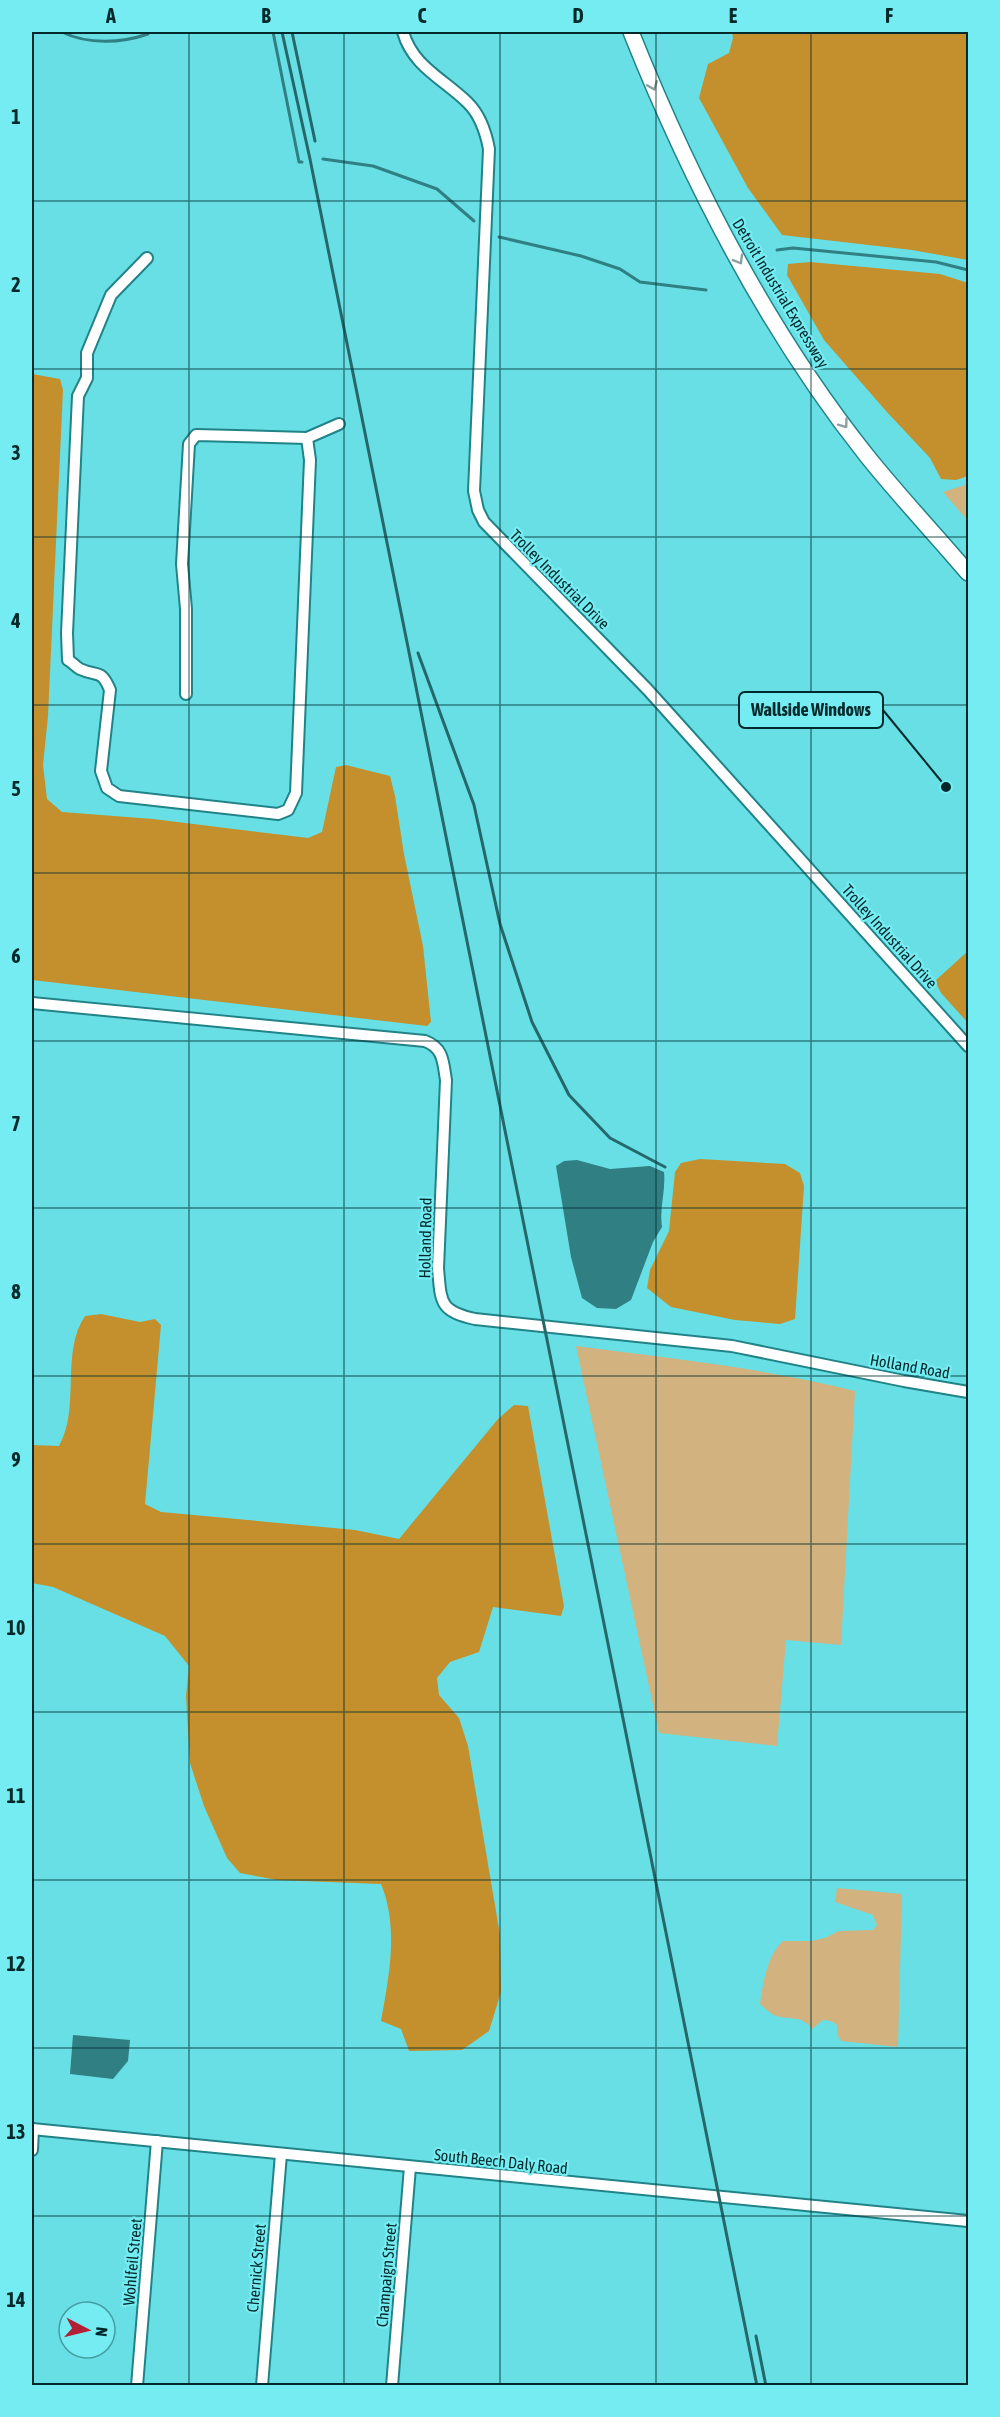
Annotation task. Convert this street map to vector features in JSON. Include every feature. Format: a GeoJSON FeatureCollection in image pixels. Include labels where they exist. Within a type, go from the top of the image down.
{"type":"FeatureCollection","features":[{"type":"Feature","properties":{"kind":"highway","name":"Detroit Industrial Expressway"},"geometry":{"type":"LineString","coordinates":[[631,32],[672,131],[703,195],[781,334],[867,456],[969,573]]}},
{"type":"Feature","properties":{"kind":"street","name":"Trolley Industrial Drive"},"geometry":{"type":"LineString","coordinates":[[403,32],[412,52],[423,66],[472,108],[483,127],[489,149],[474,491],[478,510],[484,522],[648,690],[969,1046]]}},
{"type":"Feature","properties":{"kind":"street"},"geometry":{"type":"LineString","coordinates":[[147,258],[111,295],[87,353],[87,378],[78,396],[67,633],[69,660],[81,669],[99,672],[106,679],[110,690],[101,771],[107,788],[119,796],[278,814],[288,810],[296,793],[310,460],[307,438]]}},
{"type":"Feature","properties":{"kind":"street"},"geometry":{"type":"LineString","coordinates":[[186,694],[186,609],[182,564],[189,444],[196,435],[307,438],[339,424]]}},
{"type":"Feature","properties":{"kind":"street","name":"Holland Road"},"geometry":{"type":"LineString","coordinates":[[32,1003],[414,1039],[435,1045],[442,1056],[446,1080],[438,1268],[444,1305],[451,1312],[475,1318],[732,1346],[969,1392]]}},
{"type":"Feature","properties":{"kind":"street"},"geometry":{"type":"LineString","coordinates":[[32,2129],[32,2150]]}},
{"type":"Feature","properties":{"kind":"street","name":"South Beech Daly Road"},"geometry":{"type":"LineString","coordinates":[[32,2129],[968,2221]]}},
{"type":"Feature","properties":{"kind":"street","name":"Wohlfeil Street"},"geometry":{"type":"LineString","coordinates":[[137,2385],[157,2141]]}},
{"type":"Feature","properties":{"kind":"street","name":"Chernick Street"},"geometry":{"type":"LineString","coordinates":[[262,2385],[281,2154]]}},
{"type":"Feature","properties":{"kind":"street","name":"Champaign Street"},"geometry":{"type":"LineString","coordinates":[[392,2385],[410,2167]]}},
{"type":"Feature","properties":{"kind":"street"},"geometry":{"type":"LineString","coordinates":[[968,2221],[969,2211]]}},
{"type":"Feature","properties":{"kind":"shaded area"},"geometry":{"type":"Polygon","coordinates":[[[732,32],[968,32],[968,260],[912,250],[782,235],[748,188],[699,98],[708,64],[729,53],[733,38],[732,32]]]}},
{"type":"Feature","properties":{"kind":"shaded area"},"geometry":{"type":"Polygon","coordinates":[[[810,262],[940,274],[968,283],[968,476],[956,480],[941,479],[930,458],[824,340],[787,275],[788,264],[810,262]]]}},
{"type":"Feature","properties":{"kind":"shaded area"},"geometry":{"type":"Polygon","coordinates":[[[32,374],[60,379],[63,390],[48,716],[43,765],[47,799],[62,812],[153,819],[308,838],[322,832],[336,767],[346,765],[390,776],[423,946],[431,1022],[427,1026],[32,980],[32,374]]]}},
{"type":"Feature","properties":{"kind":"shaded area"},"geometry":{"type":"Polygon","coordinates":[[[968,484],[968,521],[943,492],[968,484]]]}},
{"type":"Feature","properties":{"kind":"shaded area"},"geometry":{"type":"Polygon","coordinates":[[[968,951],[968,1023],[941,993],[935,981],[968,951]]]}},
{"type":"Feature","properties":{"kind":"shaded area"},"geometry":{"type":"Polygon","coordinates":[[[700,1159],[785,1164],[800,1173],[804,1186],[795,1319],[780,1324],[735,1320],[671,1307],[647,1288],[650,1270],[669,1231],[675,1172],[681,1163],[700,1159]]]}},
{"type":"Feature","properties":{"kind":"shaded area"},"geometry":{"type":"Polygon","coordinates":[[[101,1314],[140,1322],[155,1319],[161,1325],[145,1504],[161,1512],[355,1530],[399,1539],[498,1419],[514,1405],[528,1406],[564,1606],[561,1616],[493,1607],[479,1652],[450,1662],[437,1678],[439,1695],[459,1718],[468,1746],[500,1935],[501,1992],[489,2031],[462,2050],[409,2051],[401,2029],[381,2021],[389,1970],[391,1935],[390,1917],[381,1884],[277,1880],[240,1873],[227,1858],[204,1806],[190,1763],[186,1696],[189,1666],[165,1636],[53,1587],[32,1583],[32,1445],[59,1446],[69,1414],[73,1346],[85,1316],[101,1314]]]}},
{"type":"Feature","properties":{"kind":"shaded area"},"geometry":{"type":"Polygon","coordinates":[[[576,1346],[751,1370],[855,1391],[841,1645],[786,1640],[777,1746],[659,1733],[576,1346]]]}},
{"type":"Feature","properties":{"kind":"shaded area"},"geometry":{"type":"Polygon","coordinates":[[[837,1888],[902,1894],[898,2047],[841,2041],[837,2034],[837,2025],[831,2021],[823,2020],[812,2029],[800,2020],[776,2016],[760,2004],[769,1962],[783,1941],[811,1941],[825,1938],[839,1931],[873,1930],[877,1925],[873,1915],[835,1902],[837,1888]]]}},
{"type":"Feature","properties":{"kind":"water"},"geometry":{"type":"Polygon","coordinates":[[[577,1160],[610,1169],[650,1166],[664,1172],[662,1227],[653,1242],[631,1300],[616,1309],[597,1308],[582,1298],[571,1257],[556,1166],[564,1161],[577,1160]]]}},
{"type":"Feature","properties":{"kind":"water"},"geometry":{"type":"Polygon","coordinates":[[[73,2035],[130,2040],[128,2061],[113,2079],[70,2074],[73,2035]]]}},
{"type":"Feature","properties":{"kind":"waterway"},"geometry":{"type":"LineString","coordinates":[[62,32],[94,41],[116,41],[148,34]]}},
{"type":"Feature","properties":{"kind":"waterway"},"geometry":{"type":"LineString","coordinates":[[273,32],[299,162],[302,162]]}},
{"type":"Feature","properties":{"kind":"waterway"},"geometry":{"type":"LineString","coordinates":[[323,159],[373,166],[437,189],[474,221]]}},
{"type":"Feature","properties":{"kind":"waterway"},"geometry":{"type":"LineString","coordinates":[[499,237],[581,256],[620,269],[640,282],[706,290]]}},
{"type":"Feature","properties":{"kind":"waterway"},"geometry":{"type":"LineString","coordinates":[[777,250],[793,248],[936,262],[968,270]]}},
{"type":"Feature","properties":{"kind":"railway"},"geometry":{"type":"LineString","coordinates":[[282,32],[310,159],[757,2386]]}},
{"type":"Feature","properties":{"kind":"railway"},"geometry":{"type":"LineString","coordinates":[[292,32],[315,141]]}},
{"type":"Feature","properties":{"kind":"railway"},"geometry":{"type":"LineString","coordinates":[[418,653],[474,805],[500,924],[532,1022],[569,1095],[610,1138],[665,1167]]}},
{"type":"Feature","properties":{"kind":"railway"},"geometry":{"type":"LineString","coordinates":[[756,2336],[766,2386]]}},
{"type":"Feature","properties":{"kind":"place","name":"Wallside Windows"},"geometry":{"type":"Point","coordinates":[946,787]}}]}
